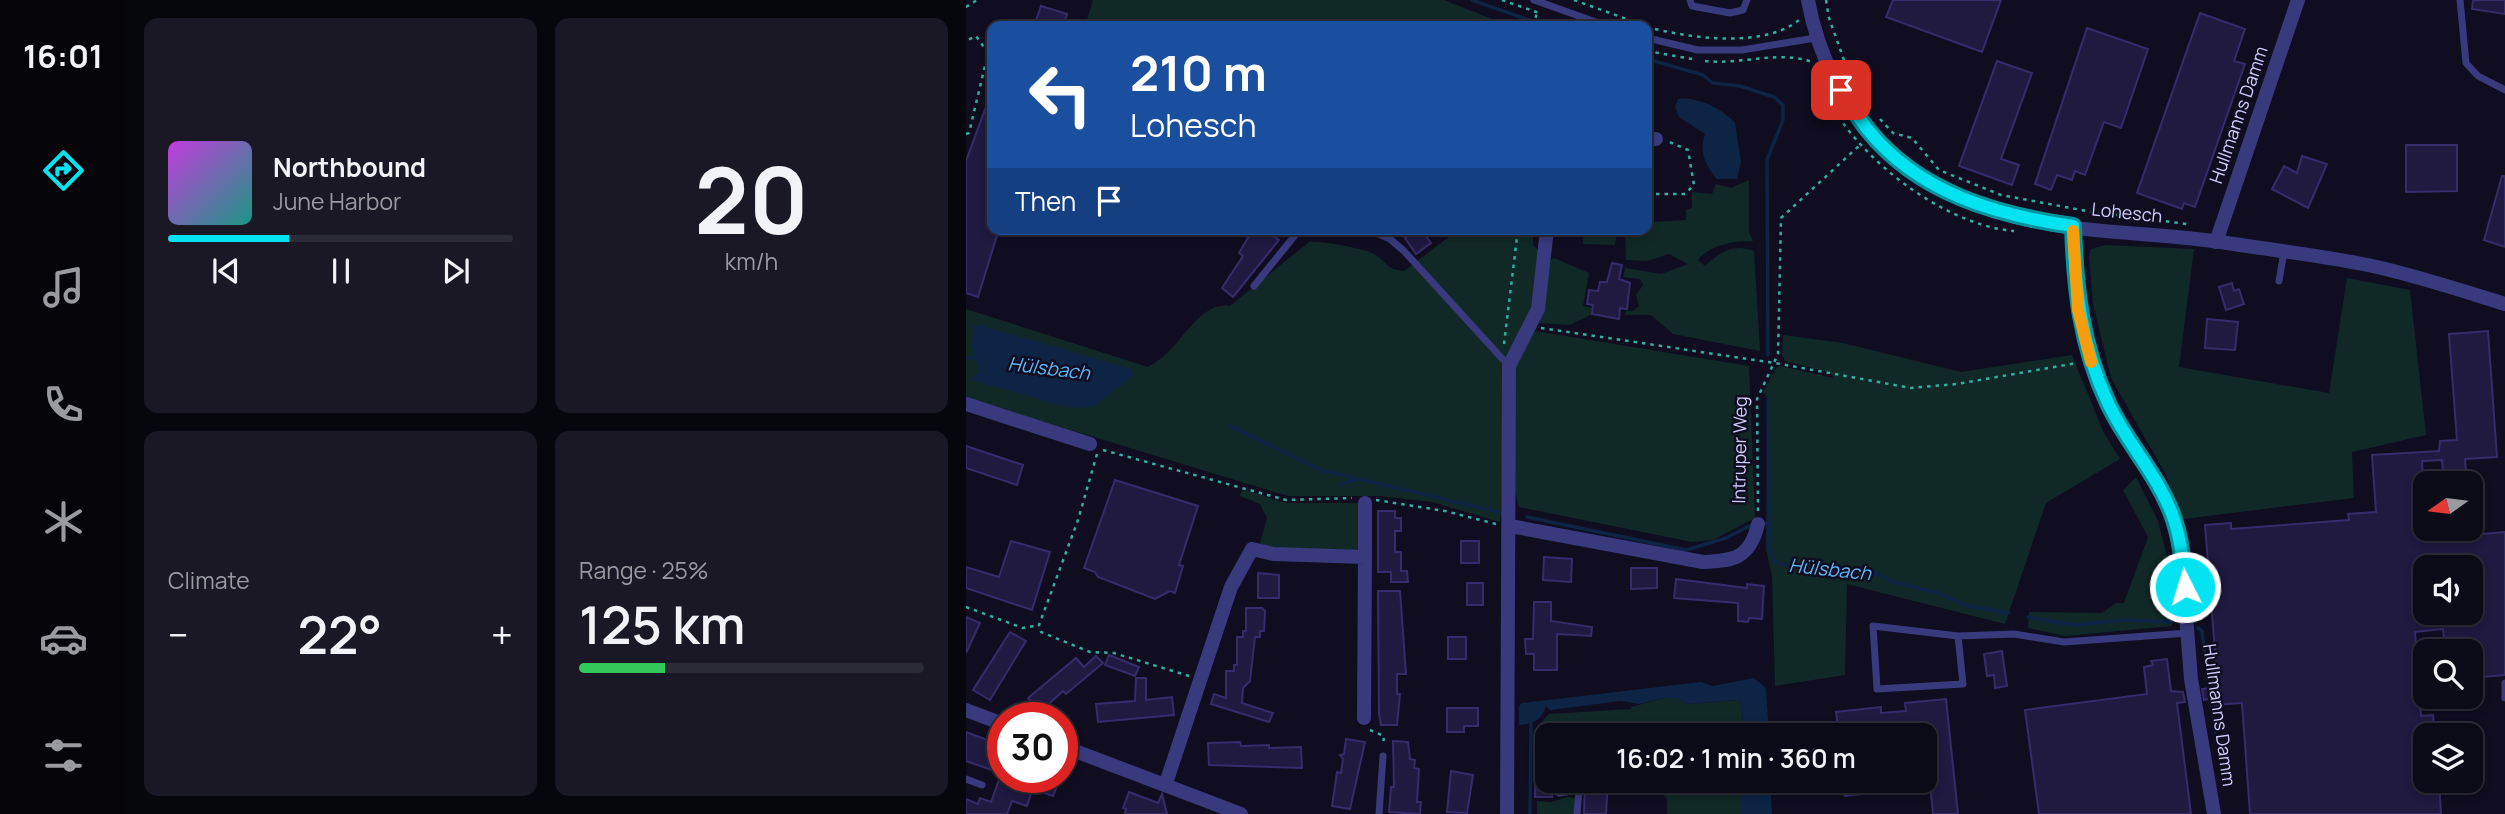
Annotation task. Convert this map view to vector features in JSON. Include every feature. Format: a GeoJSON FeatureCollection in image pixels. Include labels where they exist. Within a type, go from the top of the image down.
{"type":"FeatureCollection","features":[{"type":"Feature","properties":{"kind":"street","name":"Lohesch"},"geometry":{"type":"LineString","coordinates":[[1808,0],[1815,38],[1841,90],[1868,131],[1910,171],[1975,206],[2017,218],[2217,242],[2375,267],[2505,304]]}},
{"type":"Feature","properties":{"kind":"street","name":"Hullmanns Damm"},"geometry":{"type":"LineString","coordinates":[[2217,242],[2298,0]]}},
{"type":"Feature","properties":{"kind":"street","name":"Hullmanns Damm"},"geometry":{"type":"LineString","coordinates":[[2073,226],[2078,310],[2090,360],[2108,404],[2173,514],[2180,539],[2199,736],[2214,814]]}},
{"type":"Feature","properties":{"kind":"street"},"geometry":{"type":"LineString","coordinates":[[1507,814],[1510,526],[1507,363],[1530,326],[1541,297],[1546,235]]}},
{"type":"Feature","properties":{"kind":"street"},"geometry":{"type":"LineString","coordinates":[[966,404],[1090,444]]}},
{"type":"Feature","properties":{"kind":"street"},"geometry":{"type":"LineString","coordinates":[[1364,503],[1364,718]]}},
{"type":"Feature","properties":{"kind":"street","name":"Intruper Weg"},"geometry":{"type":"LineString","coordinates":[[1510,526],[1703,562],[1721,561],[1745,553],[1751,546],[1758,524]]}},
{"type":"Feature","properties":{"kind":"street"},"geometry":{"type":"LineString","coordinates":[[1166,783],[1231,587],[1252,550],[1273,554],[1365,557]]}},
{"type":"Feature","properties":{"kind":"street"},"geometry":{"type":"LineString","coordinates":[[966,710],[987,718]]}},
{"type":"Feature","properties":{"kind":"street"},"geometry":{"type":"LineString","coordinates":[[1078,752],[1166,783],[1241,814]]}},
{"type":"Feature","properties":{"kind":"lane"},"geometry":{"type":"LineString","coordinates":[[1534,0],[1593,21]]}},
{"type":"Feature","properties":{"kind":"lane"},"geometry":{"type":"LineString","coordinates":[[1690,0],[1692,6],[1730,13],[1743,10],[1747,0]]}},
{"type":"Feature","properties":{"kind":"lane"},"geometry":{"type":"LineString","coordinates":[[2460,0],[2466,63],[2478,76],[2505,90]]}},
{"type":"Feature","properties":{"kind":"lane"},"geometry":{"type":"LineString","coordinates":[[1652,39],[1698,50],[1742,50],[1815,38]]}},
{"type":"Feature","properties":{"kind":"lane"},"geometry":{"type":"LineString","coordinates":[[1254,286],[1295,235]]}},
{"type":"Feature","properties":{"kind":"lane"},"geometry":{"type":"LineString","coordinates":[[1381,235],[1404,251],[1507,363]]}},
{"type":"Feature","properties":{"kind":"lane"},"geometry":{"type":"LineString","coordinates":[[2279,281],[2284,252]]}},
{"type":"Feature","properties":{"kind":"lane"},"geometry":{"type":"LineString","coordinates":[[1958,636],[1963,684],[1877,689],[1873,626],[1958,636],[2014,634],[2064,642],[2188,633]]}},
{"type":"Feature","properties":{"kind":"lane"},"geometry":{"type":"LineString","coordinates":[[2505,683],[2505,698]]}},
{"type":"Feature","properties":{"kind":"lane"},"geometry":{"type":"LineString","coordinates":[[1379,814],[1383,756]]}},
{"type":"Feature","properties":{"kind":"lane"},"geometry":{"type":"LineString","coordinates":[[966,779],[982,785]]}},
{"type":"Feature","properties":{"kind":"lane"},"geometry":{"type":"LineString","coordinates":[[1577,814],[1579,793]]}},
{"type":"Feature","properties":{"kind":"path"},"geometry":{"type":"LineString","coordinates":[[966,7],[977,0]]}},
{"type":"Feature","properties":{"kind":"path"},"geometry":{"type":"LineString","coordinates":[[1574,0],[1632,21]]}},
{"type":"Feature","properties":{"kind":"path"},"geometry":{"type":"LineString","coordinates":[[1826,0],[1837,41],[1856,88]]}},
{"type":"Feature","properties":{"kind":"path"},"geometry":{"type":"LineString","coordinates":[[1535,21],[1537,13]]}},
{"type":"Feature","properties":{"kind":"path"},"geometry":{"type":"LineString","coordinates":[[1652,27],[1720,38],[1760,36],[1786,31],[1804,17]]}},
{"type":"Feature","properties":{"kind":"path"},"geometry":{"type":"LineString","coordinates":[[968,40],[976,36],[987,52]]}},
{"type":"Feature","properties":{"kind":"path"},"geometry":{"type":"LineString","coordinates":[[966,134],[969,133],[987,57]]}},
{"type":"Feature","properties":{"kind":"path"},"geometry":{"type":"LineString","coordinates":[[1875,114],[1893,133],[1912,138],[1939,170],[2001,195],[2092,212],[2193,225]]}},
{"type":"Feature","properties":{"kind":"path"},"geometry":{"type":"LineString","coordinates":[[1652,139],[1674,142],[1688,150],[1695,181],[1685,194],[1656,194]]}},
{"type":"Feature","properties":{"kind":"path","name":"Intruper Weg"},"geometry":{"type":"LineString","coordinates":[[1758,524],[1757,399],[1759,389],[1775,363],[1782,219],[1861,144]]}},
{"type":"Feature","properties":{"kind":"path"},"geometry":{"type":"LineString","coordinates":[[1507,363],[1504,337],[1517,235]]}},
{"type":"Feature","properties":{"kind":"path"},"geometry":{"type":"LineString","coordinates":[[1530,326],[1775,363],[1911,388],[1957,384],[2090,360]]}},
{"type":"Feature","properties":{"kind":"path"},"geometry":{"type":"LineString","coordinates":[[1202,680],[1114,653],[1090,652],[1044,635],[1040,625],[1078,520],[1099,447],[1286,500],[1364,498],[1445,511],[1510,526]]}},
{"type":"Feature","properties":{"kind":"path"},"geometry":{"type":"LineString","coordinates":[[966,607],[1023,628],[1040,625]]}},
{"type":"Feature","properties":{"kind":"path"},"geometry":{"type":"LineString","coordinates":[[1364,718],[1368,729],[1384,736],[1383,756]]}},
{"type":"Feature","properties":{"kind":"green space"},"geometry":{"type":"Polygon","coordinates":[[[1093,0],[1444,0],[1497,21],[1087,21],[1093,0]]]}},
{"type":"Feature","properties":{"kind":"green space"},"geometry":{"type":"Polygon","coordinates":[[[1749,180],[1749,233],[1753,241],[1723,244],[1708,251],[1698,260],[1705,266],[1727,250],[1740,248],[1754,251],[1760,351],[1673,334],[1651,315],[1625,315],[1626,311],[1633,311],[1639,306],[1636,295],[1643,285],[1640,279],[1623,277],[1625,268],[1661,274],[1688,264],[1669,254],[1647,261],[1626,260],[1625,235],[1652,235],[1652,222],[1686,220],[1686,210],[1692,208],[1692,192],[1712,194],[1716,184],[1731,188],[1749,180]]]}},
{"type":"Feature","properties":{"kind":"green space"},"geometry":{"type":"Polygon","coordinates":[[[1533,235],[1533,245],[1541,253],[1537,295],[1510,354],[1500,522],[1432,502],[1379,496],[1288,496],[966,398],[966,309],[1148,367],[1166,354],[1202,315],[1220,306],[1230,306],[1309,242],[1364,250],[1376,255],[1391,268],[1404,271],[1450,236],[1533,235]]]}},
{"type":"Feature","properties":{"kind":"green space"},"geometry":{"type":"Polygon","coordinates":[[[1584,235],[1617,235],[1615,245],[1583,244],[1584,235]]]}},
{"type":"Feature","properties":{"kind":"green space"},"geometry":{"type":"Polygon","coordinates":[[[2105,245],[2194,249],[2179,367],[2329,393],[2347,278],[2410,290],[2426,435],[2352,452],[2354,498],[2183,519],[2166,475],[2111,378],[2093,304],[2089,257],[2091,249],[2105,245]]]}},
{"type":"Feature","properties":{"kind":"green space"},"geometry":{"type":"Polygon","coordinates":[[[1554,258],[1589,273],[1583,306],[1593,308],[1592,314],[1570,325],[1536,323],[1549,260],[1554,258]]]}},
{"type":"Feature","properties":{"kind":"green space"},"geometry":{"type":"Polygon","coordinates":[[[1535,331],[1749,366],[1755,518],[1713,540],[1692,542],[1519,507],[1515,492],[1514,363],[1519,350],[1535,331]]]}},
{"type":"Feature","properties":{"kind":"green space"},"geometry":{"type":"Polygon","coordinates":[[[1783,335],[1843,343],[1961,372],[2072,355],[2103,431],[2120,459],[2046,503],[2005,624],[1847,584],[1845,675],[1775,686],[1772,576],[1766,549],[1767,398],[1763,392],[1777,367],[1781,366],[1833,378],[1831,373],[1785,361],[1782,355],[1783,335]]]}},
{"type":"Feature","properties":{"kind":"green space"},"geometry":{"type":"Polygon","coordinates":[[[2136,477],[2158,521],[2167,556],[2172,626],[2065,636],[2028,628],[2029,612],[2102,613],[2116,603],[2124,603],[2148,537],[2123,490],[2136,477]]]}},
{"type":"Feature","properties":{"kind":"green space"},"geometry":{"type":"Polygon","coordinates":[[[1242,489],[1286,503],[1360,503],[1360,547],[1354,552],[1259,547],[1267,518],[1260,504],[1240,496],[1242,489]]]}},
{"type":"Feature","properties":{"kind":"green space"},"geometry":{"type":"Polygon","coordinates":[[[1664,698],[1676,698],[1689,704],[1738,700],[1742,705],[1743,723],[1541,723],[1549,714],[1631,709],[1633,722],[1631,707],[1664,698]]]}},
{"type":"Feature","properties":{"kind":"green space"},"geometry":{"type":"Polygon","coordinates":[[[1662,793],[1742,793],[1742,814],[1667,814],[1667,799],[1662,793]]]}},
{"type":"Feature","properties":{"kind":"green space"},"geometry":{"type":"Polygon","coordinates":[[[1567,797],[1575,798],[1575,814],[1537,814],[1537,801],[1551,802],[1567,797]]]}},
{"type":"Feature","properties":{"kind":"water"},"geometry":{"type":"Polygon","coordinates":[[[1678,99],[1709,105],[1735,123],[1741,162],[1737,179],[1717,179],[1713,174],[1703,152],[1705,134],[1679,117],[1675,107],[1678,99]]]}},
{"type":"Feature","properties":{"kind":"water"},"geometry":{"type":"Polygon","coordinates":[[[980,325],[1131,369],[1133,376],[1094,406],[1082,408],[1066,407],[972,380],[979,371],[972,348],[973,327],[980,325]]]}},
{"type":"Feature","properties":{"kind":"water"},"geometry":{"type":"Polygon","coordinates":[[[1754,678],[1766,688],[1768,723],[1743,723],[1742,705],[1738,700],[1689,704],[1676,698],[1664,698],[1640,704],[1621,701],[1550,710],[1546,706],[1536,720],[1519,725],[1519,706],[1522,703],[1701,682],[1712,686],[1754,678]]]}},
{"type":"Feature","properties":{"kind":"water"},"geometry":{"type":"Polygon","coordinates":[[[1742,793],[1771,793],[1772,814],[1742,814],[1742,793]]]}},
{"type":"Feature","properties":{"kind":"building"},"geometry":{"type":"Polygon","coordinates":[[[1893,0],[2001,0],[1982,52],[1886,17],[1893,0]]]}},
{"type":"Feature","properties":{"kind":"building"},"geometry":{"type":"Polygon","coordinates":[[[2473,0],[2505,0],[2505,14],[2472,9],[2473,0]]]}},
{"type":"Feature","properties":{"kind":"building"},"geometry":{"type":"Polygon","coordinates":[[[1041,6],[1067,14],[1065,21],[1036,21],[1041,6]]]}},
{"type":"Feature","properties":{"kind":"building"},"geometry":{"type":"Polygon","coordinates":[[[2200,13],[2245,29],[2234,61],[2245,64],[2195,207],[2184,203],[2182,209],[2137,193],[2200,13]]]}},
{"type":"Feature","properties":{"kind":"building"},"geometry":{"type":"Polygon","coordinates":[[[2087,28],[2148,49],[2121,128],[2104,122],[2085,175],[2075,171],[2072,180],[2057,175],[2051,190],[2035,184],[2087,28]]]}},
{"type":"Feature","properties":{"kind":"building"},"geometry":{"type":"Polygon","coordinates":[[[1997,61],[2032,73],[2001,159],[2019,165],[2012,185],[1959,166],[1997,61]]]}},
{"type":"Feature","properties":{"kind":"building"},"geometry":{"type":"Polygon","coordinates":[[[987,104],[987,235],[997,235],[978,297],[966,293],[966,161],[987,104]]]}},
{"type":"Feature","properties":{"kind":"building"},"geometry":{"type":"Polygon","coordinates":[[[2406,145],[2457,145],[2457,191],[2406,192],[2406,145]]]}},
{"type":"Feature","properties":{"kind":"building"},"geometry":{"type":"Polygon","coordinates":[[[2302,156],[2327,164],[2308,208],[2272,189],[2284,166],[2297,173],[2302,156]]]}},
{"type":"Feature","properties":{"kind":"building"},"geometry":{"type":"Polygon","coordinates":[[[2502,176],[2505,176],[2505,247],[2484,240],[2502,176]]]}},
{"type":"Feature","properties":{"kind":"building"},"geometry":{"type":"Polygon","coordinates":[[[1250,235],[1272,235],[1279,240],[1233,297],[1222,288],[1243,256],[1239,253],[1250,235]]]}},
{"type":"Feature","properties":{"kind":"building"},"geometry":{"type":"Polygon","coordinates":[[[1409,235],[1425,235],[1431,243],[1416,254],[1405,238],[1409,235]]]}},
{"type":"Feature","properties":{"kind":"building"},"geometry":{"type":"Polygon","coordinates":[[[1612,263],[1622,265],[1619,279],[1630,283],[1627,309],[1620,308],[1619,319],[1592,314],[1593,305],[1587,304],[1589,290],[1598,291],[1600,282],[1607,282],[1612,263]]]}},
{"type":"Feature","properties":{"kind":"building"},"geometry":{"type":"Polygon","coordinates":[[[2232,283],[2234,291],[2239,289],[2244,304],[2226,310],[2219,287],[2232,283]]]}},
{"type":"Feature","properties":{"kind":"building"},"geometry":{"type":"Polygon","coordinates":[[[2207,319],[2238,322],[2235,350],[2205,348],[2207,319]]]}},
{"type":"Feature","properties":{"kind":"building"},"geometry":{"type":"Polygon","coordinates":[[[2488,331],[2497,457],[2465,459],[2466,471],[2443,471],[2442,460],[2422,461],[2423,471],[2413,471],[2413,541],[2483,541],[2483,534],[2505,532],[2505,675],[2483,677],[2483,639],[2444,639],[2443,629],[2415,632],[2416,639],[2413,639],[2413,709],[2420,709],[2421,716],[2433,715],[2434,723],[2413,723],[2413,793],[2440,793],[2441,814],[2250,814],[2242,703],[2215,705],[2214,698],[2204,700],[2202,689],[2216,687],[2217,677],[2205,525],[2231,523],[2231,529],[2349,520],[2348,514],[2376,512],[2372,455],[2439,451],[2440,441],[2457,440],[2449,334],[2488,331]]]}},
{"type":"Feature","properties":{"kind":"building"},"geometry":{"type":"Polygon","coordinates":[[[966,446],[1023,465],[1017,485],[966,468],[966,446]]]}},
{"type":"Feature","properties":{"kind":"building"},"geometry":{"type":"Polygon","coordinates":[[[1115,480],[1198,506],[1179,565],[1183,566],[1175,593],[1170,591],[1155,599],[1098,577],[1095,572],[1084,568],[1115,480]]]}},
{"type":"Feature","properties":{"kind":"building"},"geometry":{"type":"Polygon","coordinates":[[[1378,511],[1395,511],[1395,518],[1401,518],[1401,531],[1395,531],[1395,552],[1401,552],[1401,571],[1407,571],[1408,582],[1391,582],[1391,572],[1378,572],[1378,511]]]}},
{"type":"Feature","properties":{"kind":"building"},"geometry":{"type":"Polygon","coordinates":[[[1011,541],[1050,552],[1032,610],[966,588],[966,567],[999,577],[1011,541]]]}},
{"type":"Feature","properties":{"kind":"building"},"geometry":{"type":"Polygon","coordinates":[[[1461,541],[1479,541],[1479,563],[1461,563],[1461,541]]]}},
{"type":"Feature","properties":{"kind":"building"},"geometry":{"type":"Polygon","coordinates":[[[1544,557],[1572,559],[1571,582],[1543,580],[1544,557]]]}},
{"type":"Feature","properties":{"kind":"building"},"geometry":{"type":"Polygon","coordinates":[[[1631,568],[1657,568],[1657,588],[1631,589],[1631,568]]]}},
{"type":"Feature","properties":{"kind":"building"},"geometry":{"type":"Polygon","coordinates":[[[1258,573],[1279,575],[1279,598],[1258,598],[1258,573]]]}},
{"type":"Feature","properties":{"kind":"building"},"geometry":{"type":"Polygon","coordinates":[[[1676,579],[1747,588],[1747,584],[1764,586],[1762,619],[1738,621],[1738,603],[1674,598],[1676,579]]]}},
{"type":"Feature","properties":{"kind":"building"},"geometry":{"type":"Polygon","coordinates":[[[1467,583],[1483,583],[1483,605],[1467,605],[1467,583]]]}},
{"type":"Feature","properties":{"kind":"building"},"geometry":{"type":"Polygon","coordinates":[[[1378,591],[1400,591],[1406,674],[1397,674],[1397,694],[1400,694],[1397,725],[1381,725],[1379,714],[1378,591]]]}},
{"type":"Feature","properties":{"kind":"building"},"geometry":{"type":"Polygon","coordinates":[[[1534,602],[1551,602],[1551,621],[1592,627],[1591,636],[1557,634],[1557,670],[1534,670],[1534,654],[1526,654],[1525,639],[1533,639],[1534,602]]]}},
{"type":"Feature","properties":{"kind":"building"},"geometry":{"type":"Polygon","coordinates":[[[1246,608],[1262,608],[1265,611],[1264,631],[1260,631],[1260,637],[1255,637],[1250,681],[1243,688],[1242,703],[1273,713],[1269,722],[1211,704],[1214,694],[1226,698],[1226,671],[1234,671],[1234,665],[1237,665],[1237,637],[1243,637],[1243,631],[1246,631],[1246,608]]]}},
{"type":"Feature","properties":{"kind":"building"},"geometry":{"type":"Polygon","coordinates":[[[966,617],[980,623],[966,653],[966,617]]]}},
{"type":"Feature","properties":{"kind":"building"},"geometry":{"type":"Polygon","coordinates":[[[1010,632],[1026,641],[990,700],[973,690],[1010,632]]]}},
{"type":"Feature","properties":{"kind":"building"},"geometry":{"type":"Polygon","coordinates":[[[1448,637],[1466,637],[1466,659],[1448,659],[1448,637]]]}},
{"type":"Feature","properties":{"kind":"building"},"geometry":{"type":"Polygon","coordinates":[[[2002,651],[2007,686],[1995,688],[1994,675],[1987,676],[1984,654],[2002,651]]]}},
{"type":"Feature","properties":{"kind":"building"},"geometry":{"type":"Polygon","coordinates":[[[1109,655],[1139,667],[1135,676],[1105,665],[1109,655]]]}},
{"type":"Feature","properties":{"kind":"building"},"geometry":{"type":"Polygon","coordinates":[[[1096,656],[1103,663],[1066,694],[1063,691],[1051,702],[1031,702],[1028,698],[1076,658],[1084,667],[1096,656]]]}},
{"type":"Feature","properties":{"kind":"building"},"geometry":{"type":"Polygon","coordinates":[[[2167,659],[2171,691],[2183,692],[2185,702],[2177,703],[2191,814],[2039,814],[2025,710],[2147,694],[2144,667],[2153,665],[2151,661],[2167,659]]]}},
{"type":"Feature","properties":{"kind":"building"},"geometry":{"type":"Polygon","coordinates":[[[1136,678],[1146,678],[1146,700],[1172,697],[1174,715],[1098,722],[1096,704],[1135,701],[1136,678]]]}},
{"type":"Feature","properties":{"kind":"building"},"geometry":{"type":"Polygon","coordinates":[[[1946,699],[1958,814],[1933,814],[1931,793],[1937,793],[1937,723],[1837,723],[1836,712],[1881,707],[1881,713],[1906,711],[1905,703],[1946,699]]]}},
{"type":"Feature","properties":{"kind":"building"},"geometry":{"type":"Polygon","coordinates":[[[1447,708],[1478,708],[1478,726],[1464,726],[1464,732],[1447,732],[1447,708]]]}},
{"type":"Feature","properties":{"kind":"building"},"geometry":{"type":"Polygon","coordinates":[[[966,732],[987,740],[987,768],[966,761],[966,732]]]}},
{"type":"Feature","properties":{"kind":"building"},"geometry":{"type":"Polygon","coordinates":[[[1346,739],[1365,742],[1350,809],[1332,806],[1337,772],[1341,773],[1343,759],[1340,755],[1344,754],[1346,739]]]}},
{"type":"Feature","properties":{"kind":"building"},"geometry":{"type":"Polygon","coordinates":[[[1393,741],[1408,742],[1410,759],[1415,760],[1414,768],[1419,769],[1417,802],[1421,802],[1420,814],[1389,812],[1391,787],[1394,787],[1393,741]]]}},
{"type":"Feature","properties":{"kind":"building"},"geometry":{"type":"Polygon","coordinates":[[[1240,742],[1241,746],[1301,747],[1302,768],[1209,765],[1208,743],[1240,742]]]}},
{"type":"Feature","properties":{"kind":"building"},"geometry":{"type":"Polygon","coordinates":[[[1451,771],[1473,775],[1467,813],[1447,812],[1451,771]]]}},
{"type":"Feature","properties":{"kind":"building"},"geometry":{"type":"Polygon","coordinates":[[[1129,792],[1158,803],[1162,794],[1167,814],[1125,814],[1126,809],[1123,808],[1129,792]]]}},
{"type":"Feature","properties":{"kind":"building"},"geometry":{"type":"Polygon","coordinates":[[[994,793],[1031,793],[1027,806],[1012,801],[1007,814],[966,814],[966,799],[978,804],[980,798],[991,802],[994,793]]]}},
{"type":"Feature","properties":{"kind":"building"},"geometry":{"type":"Polygon","coordinates":[[[1535,793],[1552,793],[1552,797],[1535,797],[1535,793]]]}},
{"type":"Feature","properties":{"kind":"building"},"geometry":{"type":"Polygon","coordinates":[[[1585,793],[1607,793],[1606,814],[1584,814],[1585,793]]]}},
{"type":"Feature","properties":{"kind":"building"},"geometry":{"type":"Polygon","coordinates":[[[1845,793],[1871,793],[1845,796],[1845,793]]]}},
{"type":"Feature","properties":{"kind":"waterway"},"geometry":{"type":"LineString","coordinates":[[1472,0],[1529,20]]}},
{"type":"Feature","properties":{"kind":"waterway"},"geometry":{"type":"LineString","coordinates":[[1652,60],[1703,75],[1713,83],[1740,86],[1774,97],[1783,105],[1783,120],[1767,160],[1768,355]]}},
{"type":"Feature","properties":{"kind":"waterway","name":"Hülsbach"},"geometry":{"type":"LineString","coordinates":[[966,358],[978,358]]}},
{"type":"Feature","properties":{"kind":"waterway"},"geometry":{"type":"LineString","coordinates":[[1768,400],[1769,524]]}},
{"type":"Feature","properties":{"kind":"waterway","name":"Hülsbach"},"geometry":{"type":"LineString","coordinates":[[1230,426],[1321,470],[1503,513]]}},
{"type":"Feature","properties":{"kind":"waterway"},"geometry":{"type":"LineString","coordinates":[[1338,485],[1355,480]]}},
{"type":"Feature","properties":{"kind":"waterway","name":"Hülsbach"},"geometry":{"type":"LineString","coordinates":[[1527,517],[1686,550],[1726,538],[1755,523]]}},
{"type":"Feature","properties":{"kind":"waterway","name":"Hülsbach"},"geometry":{"type":"LineString","coordinates":[[1763,523],[1769,524],[1769,547],[1776,563],[1863,576],[1876,573],[1893,582],[1938,593],[1968,606],[2009,613]]}},
{"type":"Feature","properties":{"kind":"waterway","name":"Hülsbach"},"geometry":{"type":"LineString","coordinates":[[2028,617],[2073,625],[2126,620],[2172,622]]}},
{"type":"Feature","properties":{"kind":"waterway","name":"Hülsbach"},"geometry":{"type":"LineString","coordinates":[[2198,628],[2202,631],[2209,690]]}},
{"type":"Feature","properties":{"kind":"waterway","name":"Hülsbach"},"geometry":{"type":"LineString","coordinates":[[2210,697],[2220,760]]}},
{"type":"Feature","properties":{"kind":"waterway"},"geometry":{"type":"LineString","coordinates":[[1530,814],[1531,724]]}},
{"type":"Feature","properties":{"kind":"slow traffic"},"geometry":{"type":"LineString","coordinates":[[2073,231],[2078,310],[2091,362]]}},
{"type":"Feature","properties":{"kind":"route"},"geometry":{"type":"LineString","coordinates":[[1841,90],[1868,131],[1910,171],[1975,206],[2017,218],[2073,226],[2078,310],[2090,360],[2108,404],[2173,514],[2180,539],[2185,587]]}}]}
